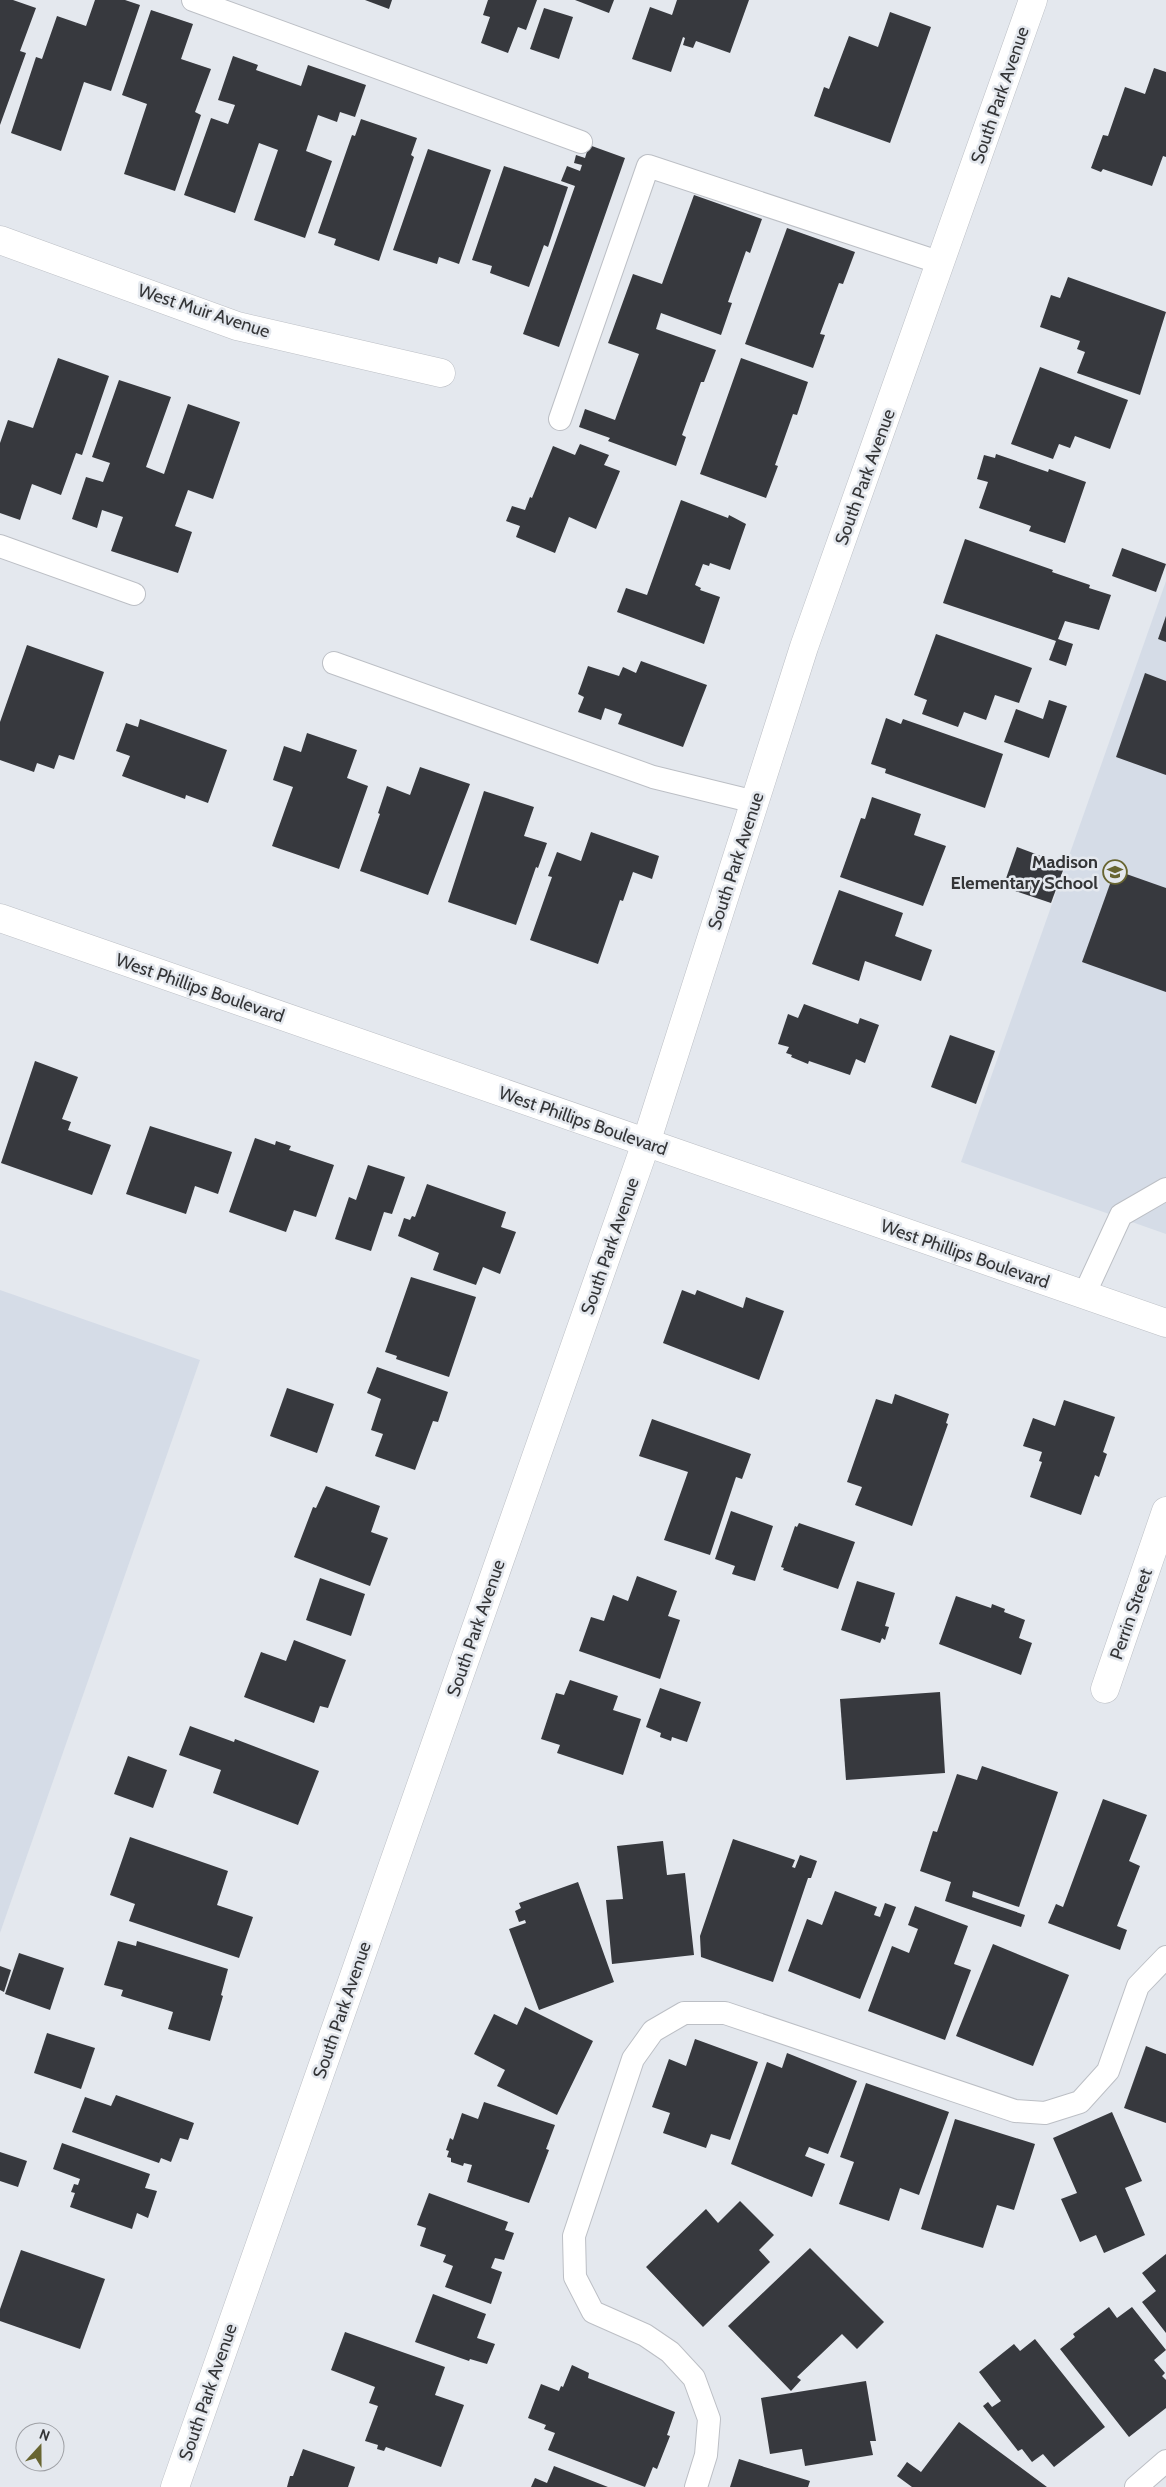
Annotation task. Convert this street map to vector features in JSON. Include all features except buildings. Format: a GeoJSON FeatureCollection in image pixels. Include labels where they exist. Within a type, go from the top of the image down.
{"type":"FeatureCollection","features":[{"type":"Feature","properties":{"kind":"street","name":"South Park Avenue"},"geometry":{"type":"LineString","coordinates":[[175,2487],[646,1143],[804,647],[1033,0]]}},
{"type":"Feature","properties":{"kind":"street","name":"West Muir Avenue"},"geometry":{"type":"LineString","coordinates":[[0,240],[237,326],[441,373]]}},
{"type":"Feature","properties":{"kind":"street","name":"West Phillips Boulevard"},"geometry":{"type":"LineString","coordinates":[[0,918],[1166,1323]]}},
{"type":"Feature","properties":{"kind":"street","name":"Perrin Street"},"geometry":{"type":"LineString","coordinates":[[1105,1689],[1166,1511]]}},
{"type":"Feature","properties":{"kind":"lane"},"geometry":{"type":"LineString","coordinates":[[193,0],[581,142]]}},
{"type":"Feature","properties":{"kind":"lane"},"geometry":{"type":"LineString","coordinates":[[560,419],[648,166],[941,263]]}},
{"type":"Feature","properties":{"kind":"lane"},"geometry":{"type":"LineString","coordinates":[[0,546],[134,594]]}},
{"type":"Feature","properties":{"kind":"lane"},"geometry":{"type":"LineString","coordinates":[[334,663],[653,777],[755,802]]}},
{"type":"Feature","properties":{"kind":"lane"},"geometry":{"type":"LineString","coordinates":[[1084,1295],[1121,1215],[1166,1189]]}},
{"type":"Feature","properties":{"kind":"lane"},"geometry":{"type":"LineString","coordinates":[[696,2487],[706,2455],[709,2419],[694,2378],[670,2352],[645,2335],[594,2312],[575,2277],[574,2236],[633,2059],[653,2031],[684,2013],[725,2013],[1015,2111],[1045,2113],[1080,2102],[1108,2071],[1138,1986],[1166,1957]]}},
{"type":"Feature","properties":{"kind":"lane"},"geometry":{"type":"LineString","coordinates":[[1136,2487],[1166,2461]]}},
{"type":"Feature","properties":{"kind":"shaded area","name":"Madison Elementary School"},"geometry":{"type":"Polygon","coordinates":[[[1166,581],[1166,1234],[961,1162],[1166,581]]]}},
{"type":"Feature","properties":{"kind":"shaded area"},"geometry":{"type":"Polygon","coordinates":[[[0,1290],[200,1360],[0,1933],[0,1290]]]}},
{"type":"Feature","properties":{"kind":"place","name":"Madison Elementary School"},"geometry":{"type":"Point","coordinates":[1115,872]}}]}
